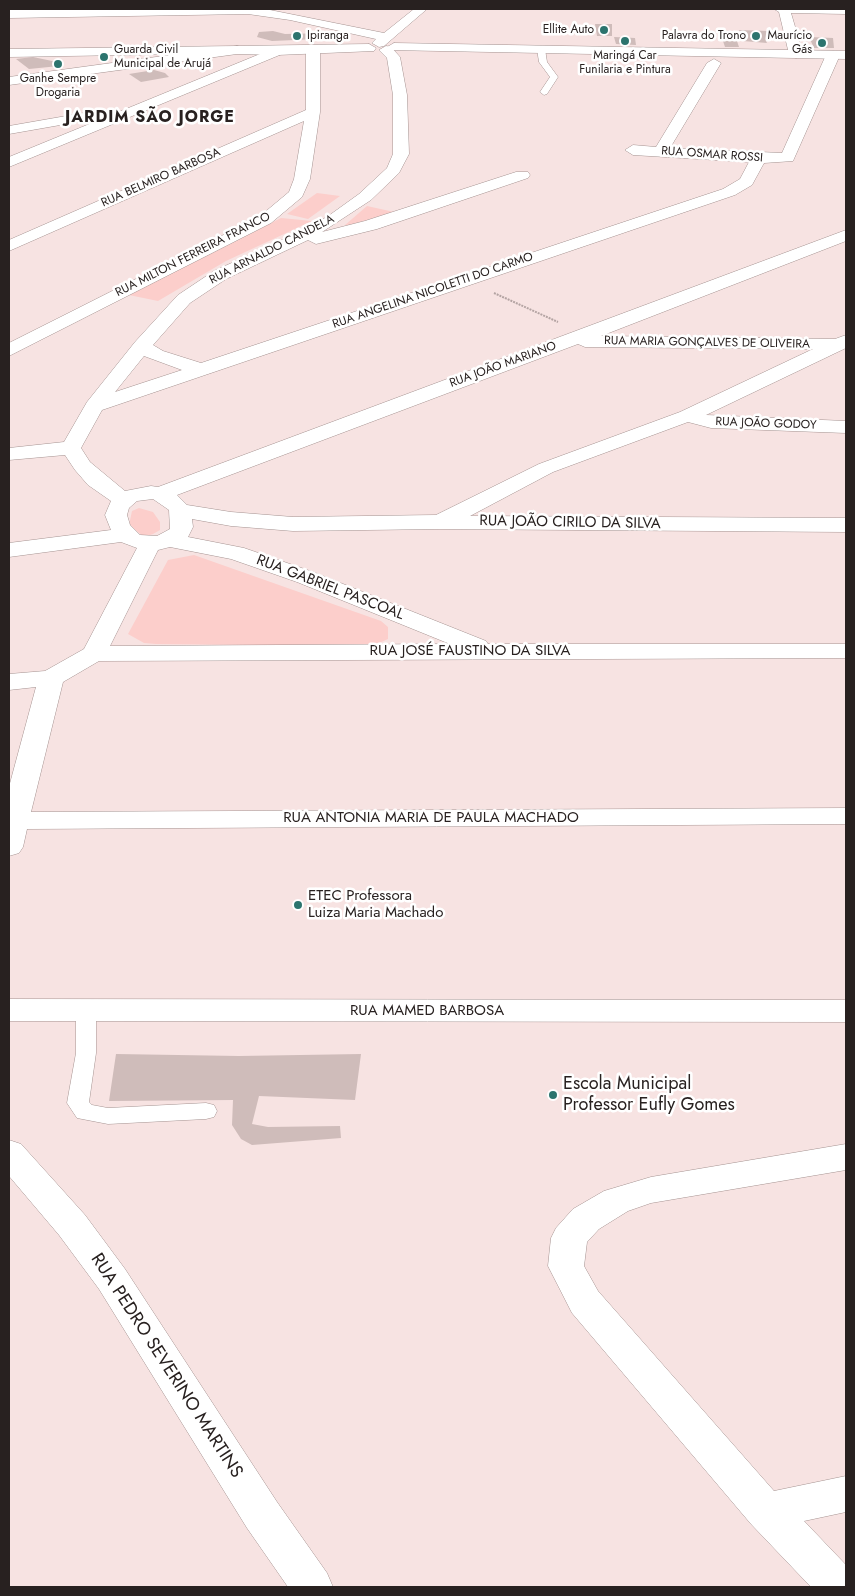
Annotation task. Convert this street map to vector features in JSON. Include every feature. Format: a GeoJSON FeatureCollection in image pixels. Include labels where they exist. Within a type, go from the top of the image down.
{"type":"FeatureCollection","features":[{"type":"Feature","properties":{"kind":"street"},"geometry":{"type":"LineString","coordinates":[[383,45],[421,9]]}},
{"type":"Feature","properties":{"kind":"street"},"geometry":{"type":"LineString","coordinates":[[780,9],[846,10]]}},
{"type":"Feature","properties":{"kind":"street"},"geometry":{"type":"LineString","coordinates":[[784,9],[796,54]]}},
{"type":"Feature","properties":{"kind":"street"},"geometry":{"type":"LineString","coordinates":[[9,14],[248,10],[290,16],[383,45]]}},
{"type":"Feature","properties":{"kind":"street"},"geometry":{"type":"LineString","coordinates":[[9,53],[169,49],[277,51],[383,45],[840,55]]}},
{"type":"Feature","properties":{"kind":"street","name":"RUA ARNALDO CANDELA"},"geometry":{"type":"LineString","coordinates":[[71,448],[94,406],[142,346],[184,299],[206,283],[288,244],[333,220],[365,197],[394,170],[401,154],[400,95],[393,57],[383,45]]}},
{"type":"Feature","properties":{"kind":"street"},"geometry":{"type":"LineString","coordinates":[[9,81],[167,58],[237,50]]}},
{"type":"Feature","properties":{"kind":"street","name":"RUA MILTON FERREIRA FRANCO"},"geometry":{"type":"LineString","coordinates":[[9,350],[264,220],[283,207],[296,194],[302,179],[313,112],[313,50]]}},
{"type":"Feature","properties":{"kind":"street"},"geometry":{"type":"LineString","coordinates":[[9,162],[277,51]]}},
{"type":"Feature","properties":{"kind":"street"},"geometry":{"type":"LineString","coordinates":[[52,52],[70,58],[74,62],[75,66],[66,73]]}},
{"type":"Feature","properties":{"kind":"street","name":"RUA OSMAR ROSSI"},"geometry":{"type":"LineString","coordinates":[[633,150],[783,159],[790,155],[840,55]]}},
{"type":"Feature","properties":{"kind":"street"},"geometry":{"type":"LineString","coordinates":[[167,58],[185,60],[196,64],[209,80]]}},
{"type":"Feature","properties":{"kind":"street"},"geometry":{"type":"LineString","coordinates":[[661,151],[714,63]]}},
{"type":"Feature","properties":{"kind":"street"},"geometry":{"type":"LineString","coordinates":[[12,129],[148,105]]}},
{"type":"Feature","properties":{"kind":"street","name":"RUA BELMIRO BARBOSA"},"geometry":{"type":"LineString","coordinates":[[9,246],[313,112]]}},
{"type":"Feature","properties":{"kind":"street"},"geometry":{"type":"LineString","coordinates":[[12,129],[48,132],[55,136],[58,142]]}},
{"type":"Feature","properties":{"kind":"street","name":"RUA ANGELINA NICOLETTI DO CARMO"},"geometry":{"type":"LineString","coordinates":[[94,406],[729,192],[746,182],[759,158]]}},
{"type":"Feature","properties":{"kind":"street"},"geometry":{"type":"LineString","coordinates":[[288,244],[372,225],[434,206],[522,175]]}},
{"type":"Feature","properties":{"kind":"street"},"geometry":{"type":"LineString","coordinates":[[365,197],[385,206],[397,208],[434,206]]}},
{"type":"Feature","properties":{"kind":"street","name":"RUA JOÃO MARIANO"},"geometry":{"type":"LineString","coordinates":[[160,494],[846,235]]}},
{"type":"Feature","properties":{"kind":"street","name":"RUA MARIA GONÇALVES DE OLIVEIRA"},"geometry":{"type":"LineString","coordinates":[[577,338],[844,343]]}},
{"type":"Feature","properties":{"kind":"street"},"geometry":{"type":"LineString","coordinates":[[439,522],[546,468],[687,416],[844,343]]}},
{"type":"Feature","properties":{"kind":"street"},"geometry":{"type":"LineString","coordinates":[[142,346],[156,355],[202,370]]}},
{"type":"Feature","properties":{"kind":"street","name":"RUA JOÃO GODOY"},"geometry":{"type":"LineString","coordinates":[[687,416],[711,422],[846,426]]}},
{"type":"Feature","properties":{"kind":"street"},"geometry":{"type":"LineString","coordinates":[[9,454],[71,448],[82,466],[96,480],[122,500]]}},
{"type":"Feature","properties":{"kind":"street"},"geometry":{"type":"LineString","coordinates":[[9,682],[52,678],[94,654],[166,539],[182,527],[180,510],[174,502],[160,494],[138,493],[122,500],[116,515],[119,526],[126,535],[134,541],[166,539]]}},
{"type":"Feature","properties":{"kind":"street","name":"RUA JOÃO CIRILO DA SILVA"},"geometry":{"type":"LineString","coordinates":[[180,510],[230,519],[295,535]]}},
{"type":"Feature","properties":{"kind":"street","name":"RUA JOÃO CIRILO DA SILVA"},"geometry":{"type":"LineString","coordinates":[[166,539],[239,532],[295,535],[439,522],[846,525]]}},
{"type":"Feature","properties":{"kind":"street"},"geometry":{"type":"LineString","coordinates":[[9,550],[126,535]]}},
{"type":"Feature","properties":{"kind":"street"},"geometry":{"type":"LineString","coordinates":[[295,535],[285,555],[305,577]]}},
{"type":"Feature","properties":{"kind":"street","name":"RUA GABRIEL PASCOAL"},"geometry":{"type":"LineString","coordinates":[[166,539],[236,553],[305,577],[488,650]]}},
{"type":"Feature","properties":{"kind":"street","name":"RUA JOSÉ FAUSTINO DA SILVA"},"geometry":{"type":"LineString","coordinates":[[94,654],[488,650],[846,652]]}},
{"type":"Feature","properties":{"kind":"street"},"geometry":{"type":"LineString","coordinates":[[9,847],[25,775],[52,678]]}},
{"type":"Feature","properties":{"kind":"street","name":"RUA ANTONIA MARIA DE PAULA MACHADO"},"geometry":{"type":"LineString","coordinates":[[16,820],[846,816]]}},
{"type":"Feature","properties":{"kind":"street","name":"RUA MAMED BARBOSA"},"geometry":{"type":"LineString","coordinates":[[9,1010],[846,1011]]}},
{"type":"Feature","properties":{"kind":"street","name":"RUA PEDRO SEVERINO MARTINS"},"geometry":{"type":"LineString","coordinates":[[9,1154],[72,1225],[112,1279],[262,1515],[312,1587]]}},
{"type":"Feature","properties":{"kind":"street"},"geometry":{"type":"LineString","coordinates":[[839,1587],[766,1511],[585,1302],[566,1266],[569,1238],[586,1220],[616,1201],[651,1190],[846,1157]]}},
{"type":"Feature","properties":{"kind":"street"},"geometry":{"type":"LineString","coordinates":[[766,1511],[846,1494]]}},
{"type":"Feature","properties":{"kind":"lane"},"geometry":{"type":"LineString","coordinates":[[540,49],[543,62],[554,77],[544,92]]}},
{"type":"Feature","properties":{"kind":"lane"},"geometry":{"type":"LineString","coordinates":[[86,1011],[86,1053],[78,1102],[85,1112],[108,1116],[206,1111]]}},
{"type":"Feature","properties":{"kind":"path"},"geometry":{"type":"LineString","coordinates":[[465,280],[577,338]]}},
{"type":"Feature","properties":{"kind":"shaded area"},"geometry":{"type":"Polygon","coordinates":[[[317,193],[340,196],[308,219],[287,214],[317,193]]]}},
{"type":"Feature","properties":{"kind":"shaded area"},"geometry":{"type":"Polygon","coordinates":[[[367,206],[394,212],[345,225],[367,206]]]}},
{"type":"Feature","properties":{"kind":"shaded area"},"geometry":{"type":"Polygon","coordinates":[[[281,218],[312,221],[226,261],[158,301],[129,295],[281,218]]]}},
{"type":"Feature","properties":{"kind":"shaded area"},"geometry":{"type":"Polygon","coordinates":[[[139,508],[153,512],[160,522],[160,530],[144,537],[129,525],[132,511],[139,508]]]}},
{"type":"Feature","properties":{"kind":"shaded area"},"geometry":{"type":"Polygon","coordinates":[[[194,555],[381,621],[388,627],[388,639],[377,644],[355,646],[156,644],[144,643],[128,634],[168,560],[194,555]]]}},
{"type":"Feature","properties":{"kind":"building","name":"Ellite Auto"},"geometry":{"type":"Polygon","coordinates":[[[595,24],[612,24],[612,36],[597,36],[595,24]]]}},
{"type":"Feature","properties":{"kind":"building","name":"Palavra do Trono"},"geometry":{"type":"Polygon","coordinates":[[[739,30],[769,31],[771,40],[766,41],[767,43],[743,41],[739,30]]]}},
{"type":"Feature","properties":{"kind":"building","name":"Ipiranga"},"geometry":{"type":"Polygon","coordinates":[[[273,31],[285,34],[328,33],[337,35],[339,38],[272,41],[257,37],[259,32],[273,31]]]}},
{"type":"Feature","properties":{"kind":"building","name":"Maringá Car Funilaria e Pintura"},"geometry":{"type":"Polygon","coordinates":[[[614,37],[635,38],[636,45],[616,44],[614,37]]]}},
{"type":"Feature","properties":{"kind":"building","name":"Maurício Gás"},"geometry":{"type":"Polygon","coordinates":[[[809,37],[833,38],[834,48],[814,48],[809,37]]]}},
{"type":"Feature","properties":{"kind":"building"},"geometry":{"type":"Polygon","coordinates":[[[723,41],[737,41],[739,47],[725,47],[723,41]]]}},
{"type":"Feature","properties":{"kind":"building"},"geometry":{"type":"Polygon","coordinates":[[[33,57],[57,62],[59,66],[29,69],[16,59],[33,57]]]}},
{"type":"Feature","properties":{"kind":"building"},"geometry":{"type":"Polygon","coordinates":[[[154,70],[165,73],[169,77],[141,82],[129,74],[154,70]]]}},
{"type":"Feature","properties":{"kind":"building"},"geometry":{"type":"Polygon","coordinates":[[[116,1054],[239,1056],[361,1054],[355,1100],[259,1096],[252,1124],[268,1127],[340,1126],[341,1138],[252,1145],[241,1139],[232,1125],[233,1100],[109,1101],[116,1054]]]}},
{"type":"Feature","properties":{"kind":"place","name":"Ellite Auto"},"geometry":{"type":"Point","coordinates":[604,30]}},
{"type":"Feature","properties":{"kind":"place","name":"Ipiranga"},"geometry":{"type":"Point","coordinates":[297,36]}},
{"type":"Feature","properties":{"kind":"place","name":"Palavra do Trono"},"geometry":{"type":"Point","coordinates":[756,36]}},
{"type":"Feature","properties":{"kind":"place","name":"Maringá Car Funilaria e Pintura"},"geometry":{"type":"Point","coordinates":[625,41]}},
{"type":"Feature","properties":{"kind":"place","name":"Maurício Gás"},"geometry":{"type":"Point","coordinates":[822,43]}},
{"type":"Feature","properties":{"kind":"place","name":"Guarda Civil Municipal de Arujá"},"geometry":{"type":"Point","coordinates":[104,57]}},
{"type":"Feature","properties":{"kind":"place","name":"Ganhe Sempre Drogaria"},"geometry":{"type":"Point","coordinates":[58,64]}},
{"type":"Feature","properties":{"kind":"place","name":"ETEC Professora Luiza Maria Machado"},"geometry":{"type":"Point","coordinates":[298,905]}},
{"type":"Feature","properties":{"kind":"place","name":"Escola Municipal Professor Eufly Gomes"},"geometry":{"type":"Point","coordinates":[553,1095]}},
{"type":"Feature","properties":{"kind":"district","name":"JARDIM SÃO JORGE"},"geometry":{"type":"Point","coordinates":[150,118]}}]}
